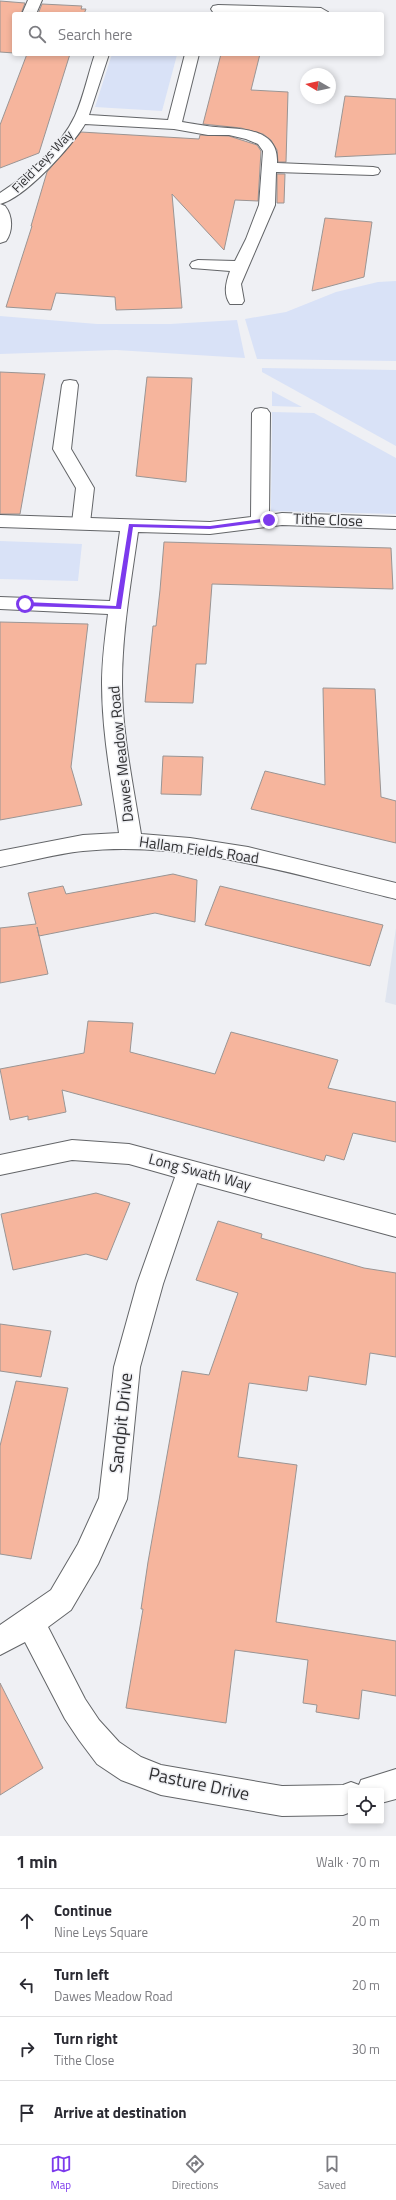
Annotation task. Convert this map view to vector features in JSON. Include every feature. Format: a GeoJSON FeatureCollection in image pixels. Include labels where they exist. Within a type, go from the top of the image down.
{"type":"FeatureCollection","features":[{"type":"Feature","properties":{"kind":"street"},"geometry":{"type":"LineString","coordinates":[[30,12],[35,0]]}},
{"type":"Feature","properties":{"kind":"street"},"geometry":{"type":"LineString","coordinates":[[219,8],[321,12]]}},
{"type":"Feature","properties":{"kind":"street","name":"Field Leys Way"},"geometry":{"type":"LineString","coordinates":[[0,200],[23,184],[68,138],[80,119],[101,56]]}},
{"type":"Feature","properties":{"kind":"street"},"geometry":{"type":"LineString","coordinates":[[174,125],[191,56]]}},
{"type":"Feature","properties":{"kind":"street"},"geometry":{"type":"LineString","coordinates":[[80,119],[174,125],[208,131],[250,135],[263,141],[270,151],[267,205],[254,239],[240,266],[233,284],[236,301]]}},
{"type":"Feature","properties":{"kind":"street"},"geometry":{"type":"LineString","coordinates":[[269,167],[373,171]]}},
{"type":"Feature","properties":{"kind":"street"},"geometry":{"type":"LineString","coordinates":[[0,209],[4,223],[0,238]]}},
{"type":"Feature","properties":{"kind":"street"},"geometry":{"type":"LineString","coordinates":[[198,265],[240,266]]}},
{"type":"Feature","properties":{"kind":"street"},"geometry":{"type":"LineString","coordinates":[[70,385],[62,449],[85,488],[81,523]]}},
{"type":"Feature","properties":{"kind":"street"},"geometry":{"type":"LineString","coordinates":[[260,521],[261,413]]}},
{"type":"Feature","properties":{"kind":"street","name":"Tithe Close"},"geometry":{"type":"LineString","coordinates":[[0,520],[210,528],[282,519],[396,523]]}},
{"type":"Feature","properties":{"kind":"street","name":"Dawes Meadow Road"},"geometry":{"type":"LineString","coordinates":[[130,525],[119,608],[112,683],[114,716],[131,841]]}},
{"type":"Feature","properties":{"kind":"street"},"geometry":{"type":"LineString","coordinates":[[0,603],[119,608]]}},
{"type":"Feature","properties":{"kind":"street","name":"Hallam Fields Road"},"geometry":{"type":"LineString","coordinates":[[0,859],[83,843],[131,841],[190,846],[248,855],[396,891]]}},
{"type":"Feature","properties":{"kind":"street","name":"Long Swath Way"},"geometry":{"type":"LineString","coordinates":[[0,1165],[72,1150],[129,1154],[190,1169],[396,1226]]}},
{"type":"Feature","properties":{"kind":"street","name":"Sandpit Drive"},"geometry":{"type":"LineString","coordinates":[[0,1641],[30,1623],[62,1600],[88,1554],[113,1499],[127,1366],[150,1284],[190,1169]]}},
{"type":"Feature","properties":{"kind":"street","name":"Pasture Drive"},"geometry":{"type":"LineString","coordinates":[[30,1623],[74,1709],[108,1753],[132,1769],[161,1780],[282,1801],[342,1800],[348,1798]]}},
{"type":"Feature","properties":{"kind":"street"},"geometry":{"type":"LineString","coordinates":[[382,1788],[396,1784]]}},
{"type":"Feature","properties":{"kind":"shaded area"},"geometry":{"type":"Polygon","coordinates":[[[111,56],[177,56],[162,111],[95,107],[111,56]]]}},
{"type":"Feature","properties":{"kind":"shaded area"},"geometry":{"type":"Polygon","coordinates":[[[396,281],[396,361],[257,359],[245,319],[286,312],[336,292],[378,282],[396,281]]]}},
{"type":"Feature","properties":{"kind":"shaded area"},"geometry":{"type":"Polygon","coordinates":[[[0,316],[97,324],[170,324],[237,320],[245,358],[116,350],[0,354],[0,316]]]}},
{"type":"Feature","properties":{"kind":"shaded area"},"geometry":{"type":"Polygon","coordinates":[[[262,368],[396,370],[396,446],[262,372],[262,368]]]}},
{"type":"Feature","properties":{"kind":"shaded area"},"geometry":{"type":"Polygon","coordinates":[[[272,391],[302,407],[272,406],[272,391]]]}},
{"type":"Feature","properties":{"kind":"shaded area"},"geometry":{"type":"Polygon","coordinates":[[[272,412],[314,413],[396,458],[396,514],[271,511],[272,412]]]}},
{"type":"Feature","properties":{"kind":"shaded area"},"geometry":{"type":"Polygon","coordinates":[[[0,541],[82,544],[78,581],[0,579],[0,541]]]}},
{"type":"Feature","properties":{"kind":"shaded area"},"geometry":{"type":"Polygon","coordinates":[[[396,928],[396,1005],[385,1002],[396,928]]]}},
{"type":"Feature","properties":{"kind":"building"},"geometry":{"type":"Polygon","coordinates":[[[0,1],[25,3],[22,12],[12,12],[12,53],[0,52],[0,1]]]}},
{"type":"Feature","properties":{"kind":"building"},"geometry":{"type":"Polygon","coordinates":[[[42,4],[82,6],[81,9],[86,9],[85,12],[39,12],[42,4]]]}},
{"type":"Feature","properties":{"kind":"building"},"geometry":{"type":"Polygon","coordinates":[[[26,56],[69,56],[39,153],[0,168],[0,125],[26,56]]]}},
{"type":"Feature","properties":{"kind":"building"},"geometry":{"type":"Polygon","coordinates":[[[220,56],[260,56],[251,90],[288,92],[286,162],[278,162],[277,150],[271,140],[263,134],[241,128],[203,124],[220,56]]]}},
{"type":"Feature","properties":{"kind":"building"},"geometry":{"type":"Polygon","coordinates":[[[345,96],[396,99],[396,154],[335,157],[345,96]]]}},
{"type":"Feature","properties":{"kind":"building"},"geometry":{"type":"Polygon","coordinates":[[[81,132],[199,139],[200,135],[229,136],[257,145],[261,151],[258,201],[235,200],[224,250],[172,194],[182,308],[116,310],[115,297],[56,293],[51,310],[6,307],[32,226],[47,172],[81,132]]]}},
{"type":"Feature","properties":{"kind":"building"},"geometry":{"type":"Polygon","coordinates":[[[277,174],[285,174],[284,203],[277,203],[277,174]]]}},
{"type":"Feature","properties":{"kind":"building"},"geometry":{"type":"Polygon","coordinates":[[[325,218],[372,222],[364,277],[312,291],[325,218]]]}},
{"type":"Feature","properties":{"kind":"building"},"geometry":{"type":"Polygon","coordinates":[[[0,372],[45,374],[20,514],[0,514],[0,372]]]}},
{"type":"Feature","properties":{"kind":"building"},"geometry":{"type":"Polygon","coordinates":[[[147,377],[192,378],[186,482],[136,476],[147,377]]]}},
{"type":"Feature","properties":{"kind":"building"},"geometry":{"type":"Polygon","coordinates":[[[164,542],[391,548],[393,589],[212,584],[206,664],[196,664],[193,703],[145,702],[153,626],[156,626],[164,542]]]}},
{"type":"Feature","properties":{"kind":"building"},"geometry":{"type":"Polygon","coordinates":[[[0,622],[88,624],[71,767],[82,805],[0,820],[0,622]]]}},
{"type":"Feature","properties":{"kind":"building"},"geometry":{"type":"Polygon","coordinates":[[[323,688],[375,689],[381,797],[396,801],[396,843],[251,809],[265,771],[325,785],[323,688]]]}},
{"type":"Feature","properties":{"kind":"building"},"geometry":{"type":"Polygon","coordinates":[[[163,756],[203,757],[201,795],[161,794],[163,756]]]}},
{"type":"Feature","properties":{"kind":"building"},"geometry":{"type":"Polygon","coordinates":[[[173,874],[197,880],[195,922],[155,913],[39,936],[48,974],[0,983],[0,928],[36,924],[28,893],[63,886],[66,894],[173,874]]]}},
{"type":"Feature","properties":{"kind":"building"},"geometry":{"type":"Polygon","coordinates":[[[220,886],[383,925],[370,966],[205,925],[220,886]]]}},
{"type":"Feature","properties":{"kind":"building"},"geometry":{"type":"Polygon","coordinates":[[[88,1021],[133,1023],[130,1052],[215,1074],[231,1032],[338,1060],[328,1088],[396,1102],[396,1142],[353,1133],[344,1160],[326,1155],[324,1161],[62,1090],[66,1112],[28,1120],[28,1116],[10,1120],[0,1069],[84,1053],[88,1021]]]}},
{"type":"Feature","properties":{"kind":"building"},"geometry":{"type":"Polygon","coordinates":[[[96,1193],[130,1203],[107,1260],[86,1254],[13,1270],[1,1214],[96,1193]]]}},
{"type":"Feature","properties":{"kind":"building"},"geometry":{"type":"Polygon","coordinates":[[[218,1221],[262,1234],[261,1238],[364,1268],[396,1273],[396,1357],[370,1353],[366,1385],[309,1376],[307,1391],[249,1383],[238,1457],[297,1465],[276,1622],[396,1641],[396,1696],[362,1690],[359,1719],[316,1712],[317,1705],[303,1703],[308,1660],[235,1650],[226,1723],[126,1708],[143,1609],[141,1609],[148,1562],[182,1371],[209,1375],[238,1293],[196,1280],[218,1221]]]}},
{"type":"Feature","properties":{"kind":"building"},"geometry":{"type":"Polygon","coordinates":[[[0,1324],[51,1331],[41,1377],[0,1371],[0,1324]]]}},
{"type":"Feature","properties":{"kind":"building"},"geometry":{"type":"Polygon","coordinates":[[[16,1381],[68,1388],[31,1559],[0,1554],[0,1446],[16,1381]]]}},
{"type":"Feature","properties":{"kind":"building"},"geometry":{"type":"Polygon","coordinates":[[[0,1683],[43,1768],[0,1795],[0,1683]]]}},
{"type":"Feature","properties":{"kind":"route"},"geometry":{"type":"LineString","coordinates":[[25,604],[119,608],[130,525],[210,528],[234,526],[269,520]]}}]}
